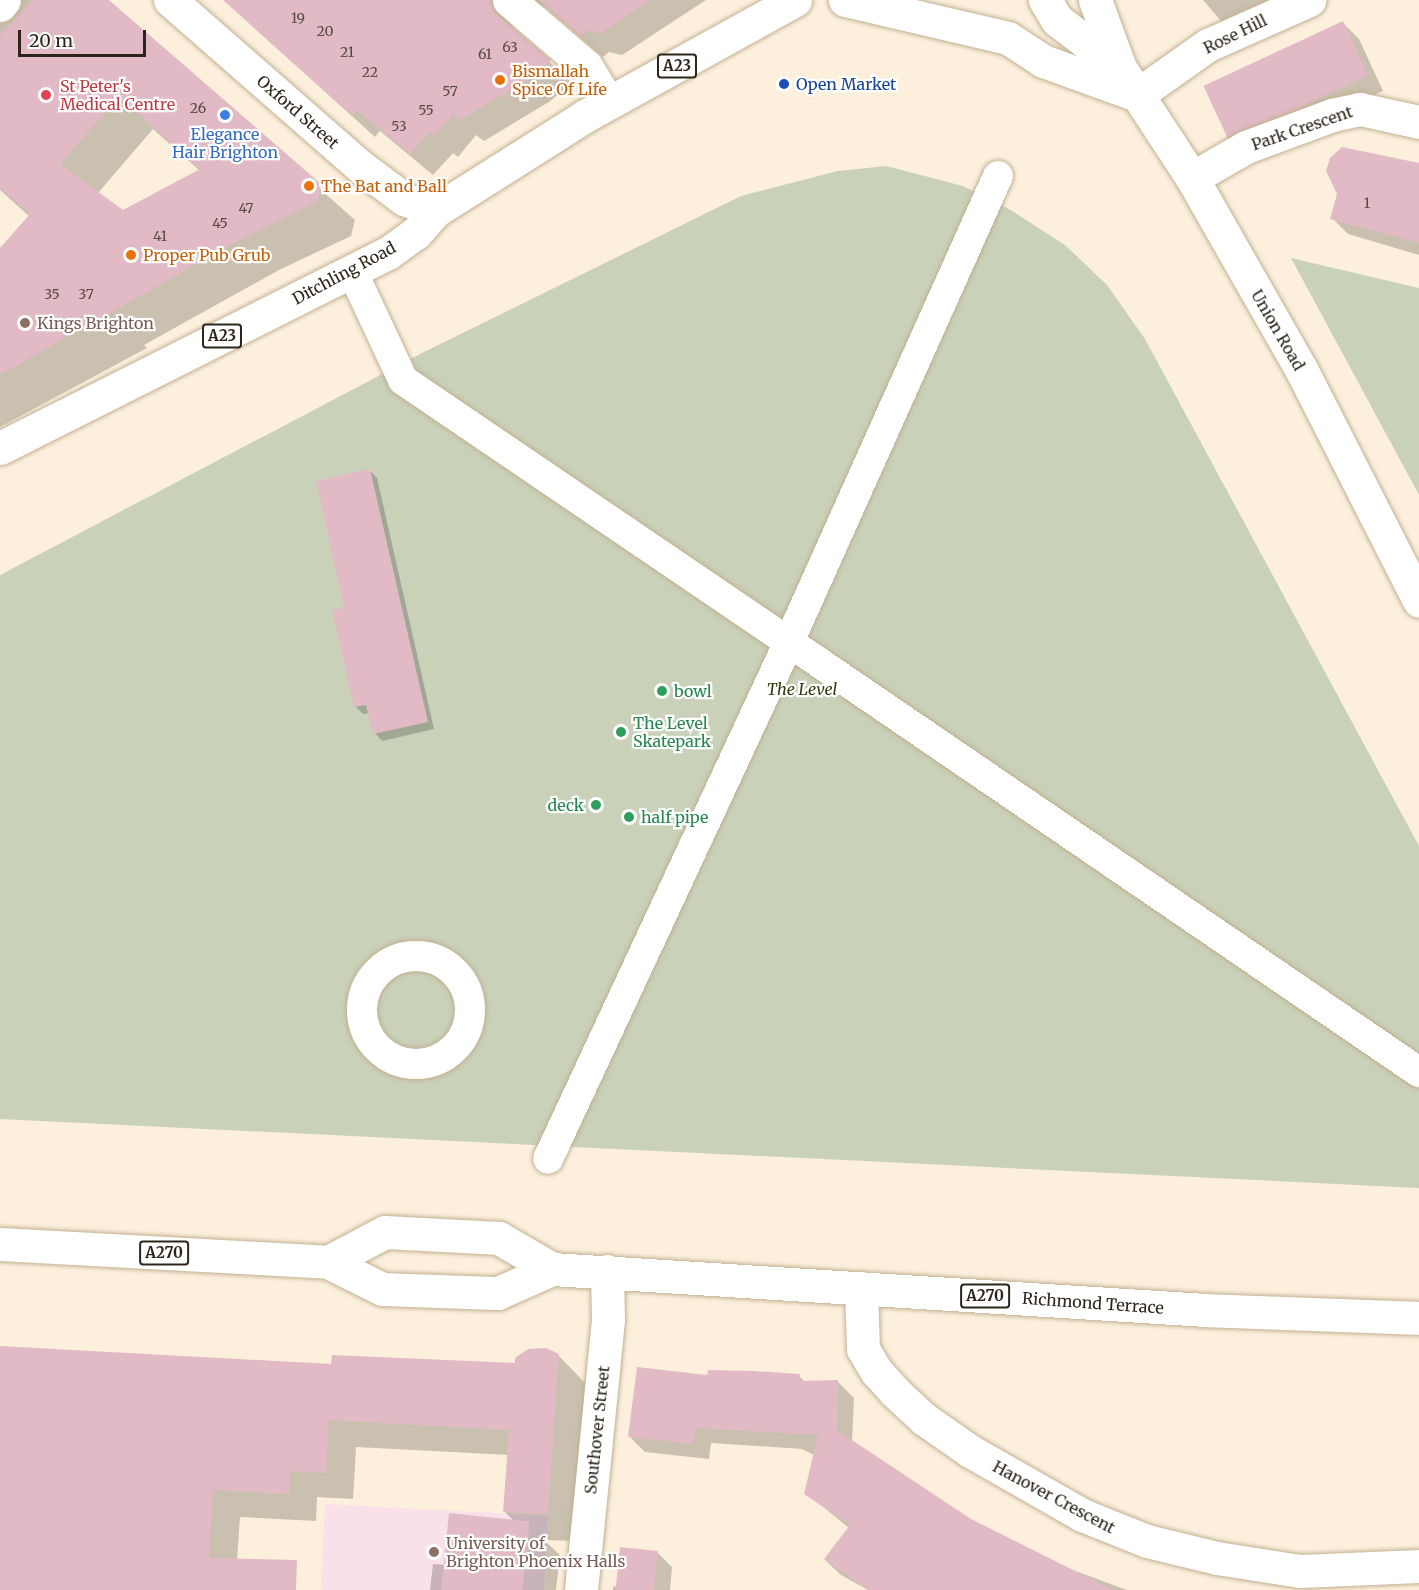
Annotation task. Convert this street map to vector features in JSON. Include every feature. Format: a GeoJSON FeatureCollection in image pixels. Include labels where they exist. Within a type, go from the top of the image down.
{"type":"FeatureCollection","features":[{"type":"Feature","properties":{"kind":"main road"},"geometry":{"type":"LineString","coordinates":[[0,5],[4,0]]}},
{"type":"Feature","properties":{"kind":"main road","name":"Oxford Street"},"geometry":{"type":"LineString","coordinates":[[170,0],[361,167],[404,199],[435,211]]}},
{"type":"Feature","properties":{"kind":"main road"},"geometry":{"type":"LineString","coordinates":[[509,0],[585,66],[608,102]]}},
{"type":"Feature","properties":{"kind":"main road","name":"Ditchling Road"},"geometry":{"type":"LineString","coordinates":[[0,448],[352,271],[397,246],[416,233],[435,211],[608,102],[795,0]]}},
{"type":"Feature","properties":{"kind":"main road"},"geometry":{"type":"LineString","coordinates":[[845,0],[1008,38],[1043,61],[1128,82]]}},
{"type":"Feature","properties":{"kind":"main road","name":"Union Road"},"geometry":{"type":"LineString","coordinates":[[1045,0],[1057,20],[1128,82]]}},
{"type":"Feature","properties":{"kind":"main road","name":"Union Road"},"geometry":{"type":"LineString","coordinates":[[1095,0],[1128,82],[1192,178],[1301,369],[1419,601]]}},
{"type":"Feature","properties":{"kind":"main road","name":"Rose Hill"},"geometry":{"type":"LineString","coordinates":[[1128,82],[1308,0]]}},
{"type":"Feature","properties":{"kind":"main road","name":"Park Crescent"},"geometry":{"type":"LineString","coordinates":[[1192,178],[1246,147],[1332,116],[1360,109],[1419,122]]}},
{"type":"Feature","properties":{"kind":"main road","name":"Richmond Terrace"},"geometry":{"type":"LineString","coordinates":[[328,1262],[385,1232],[499,1238],[552,1269]]}},
{"type":"Feature","properties":{"kind":"main road","name":"Richmond Terrace"},"geometry":{"type":"LineString","coordinates":[[0,1244],[328,1262],[381,1289],[498,1293],[552,1269],[1205,1310],[1419,1318]]}},
{"type":"Feature","properties":{"kind":"main road","name":"Southover Street"},"geometry":{"type":"LineString","coordinates":[[581,1590],[608,1320],[607,1271]]}},
{"type":"Feature","properties":{"kind":"main road","name":"Hanover Crescent"},"geometry":{"type":"LineString","coordinates":[[861,1288],[863,1348],[877,1372],[895,1392],[924,1419],[970,1451],[1082,1515],[1159,1544],[1216,1558],[1300,1571],[1419,1566]]}},
{"type":"Feature","properties":{"kind":"street"},"geometry":{"type":"LineString","coordinates":[[548,1159],[789,642],[998,176]]}},
{"type":"Feature","properties":{"kind":"street"},"geometry":{"type":"LineString","coordinates":[[352,271],[403,380],[1419,1072]]}},
{"type":"Feature","properties":{"kind":"shaded area","name":"University of Brighton Phoenix Halls"},"geometry":{"type":"Polygon","coordinates":[[[325,1504],[548,1516],[544,1590],[320,1590],[325,1504]]]}},
{"type":"Feature","properties":{"kind":"green space","name":"The Level"},"geometry":{"type":"Polygon","coordinates":[[[886,166],[963,186],[1009,209],[1065,245],[1107,285],[1145,339],[1419,846],[1419,1188],[0,1119],[0,575],[424,352],[741,196],[838,171],[886,166]]]}},
{"type":"Feature","properties":{"kind":"green space"},"geometry":{"type":"Polygon","coordinates":[[[1291,258],[1419,288],[1419,495],[1291,258]]]}},
{"type":"Feature","properties":{"kind":"building"},"geometry":{"type":"Polygon","coordinates":[[[32,0],[109,0],[321,184],[318,202],[245,237],[0,375],[0,248],[30,214],[0,188],[0,36],[32,0]],[[119,97],[60,164],[123,210],[200,169],[119,97]]]}},
{"type":"Feature","properties":{"kind":"building"},"geometry":{"type":"Polygon","coordinates":[[[223,0],[491,0],[497,14],[551,60],[527,80],[460,120],[453,114],[435,136],[430,132],[410,154],[357,110],[352,116],[223,0]]]}},
{"type":"Feature","properties":{"kind":"building"},"geometry":{"type":"Polygon","coordinates":[[[538,0],[651,0],[600,34],[586,30],[580,36],[538,0]]]}},
{"type":"Feature","properties":{"kind":"building"},"geometry":{"type":"Polygon","coordinates":[[[1343,21],[1368,75],[1229,140],[1203,86],[1343,21]]]}},
{"type":"Feature","properties":{"kind":"building"},"geometry":{"type":"Polygon","coordinates":[[[1342,147],[1419,163],[1419,243],[1330,219],[1337,194],[1326,171],[1330,158],[1342,147]]]}},
{"type":"Feature","properties":{"kind":"building"},"geometry":{"type":"Polygon","coordinates":[[[370,469],[428,722],[373,734],[366,705],[354,707],[332,610],[344,608],[316,481],[370,469]]]}},
{"type":"Feature","properties":{"kind":"building"},"geometry":{"type":"Polygon","coordinates":[[[0,1346],[331,1364],[332,1355],[515,1363],[515,1358],[528,1349],[546,1348],[559,1354],[548,1514],[503,1512],[509,1430],[329,1420],[326,1473],[290,1471],[289,1494],[213,1490],[209,1558],[297,1560],[296,1590],[0,1590],[0,1346]]]}},
{"type":"Feature","properties":{"kind":"building"},"geometry":{"type":"Polygon","coordinates":[[[637,1367],[707,1375],[708,1370],[754,1371],[800,1374],[799,1381],[838,1380],[837,1430],[971,1519],[1113,1590],[868,1590],[824,1559],[850,1525],[804,1494],[818,1435],[695,1428],[693,1444],[628,1437],[637,1367]]]}},
{"type":"Feature","properties":{"kind":"building"},"geometry":{"type":"Polygon","coordinates":[[[449,1513],[530,1521],[522,1590],[441,1590],[449,1513]]]}},
{"type":"Feature","properties":{"kind":"building"},"geometry":{"type":"Polygon","coordinates":[[[620,1547],[658,1551],[654,1590],[616,1590],[620,1547]]]}},
{"type":"Feature","properties":{"kind":"place","name":"Bismallah Spice Of Life"},"geometry":{"type":"Point","coordinates":[500,80]}},
{"type":"Feature","properties":{"kind":"place","name":"Open Market"},"geometry":{"type":"Point","coordinates":[784,84]}},
{"type":"Feature","properties":{"kind":"place","name":"St Peter's Medical Centre"},"geometry":{"type":"Point","coordinates":[46,95]}},
{"type":"Feature","properties":{"kind":"place","name":"Elegance Hair Brighton"},"geometry":{"type":"Point","coordinates":[225,115]}},
{"type":"Feature","properties":{"kind":"place","name":"The Bat and Ball"},"geometry":{"type":"Point","coordinates":[309,186]}},
{"type":"Feature","properties":{"kind":"place","name":"Proper Pub Grub"},"geometry":{"type":"Point","coordinates":[131,255]}},
{"type":"Feature","properties":{"kind":"place","name":"Kings Brighton"},"geometry":{"type":"Point","coordinates":[25,323]}},
{"type":"Feature","properties":{"kind":"place","name":"bowl"},"geometry":{"type":"Point","coordinates":[662,691]}},
{"type":"Feature","properties":{"kind":"place","name":"The Level Skatepark"},"geometry":{"type":"Point","coordinates":[621,732]}},
{"type":"Feature","properties":{"kind":"place","name":"deck"},"geometry":{"type":"Point","coordinates":[596,805]}},
{"type":"Feature","properties":{"kind":"place","name":"half pipe"},"geometry":{"type":"Point","coordinates":[629,817]}},
{"type":"Feature","properties":{"kind":"place","name":"University of Brighton Phoenix Halls"},"geometry":{"type":"Point","coordinates":[434,1552]}}]}
